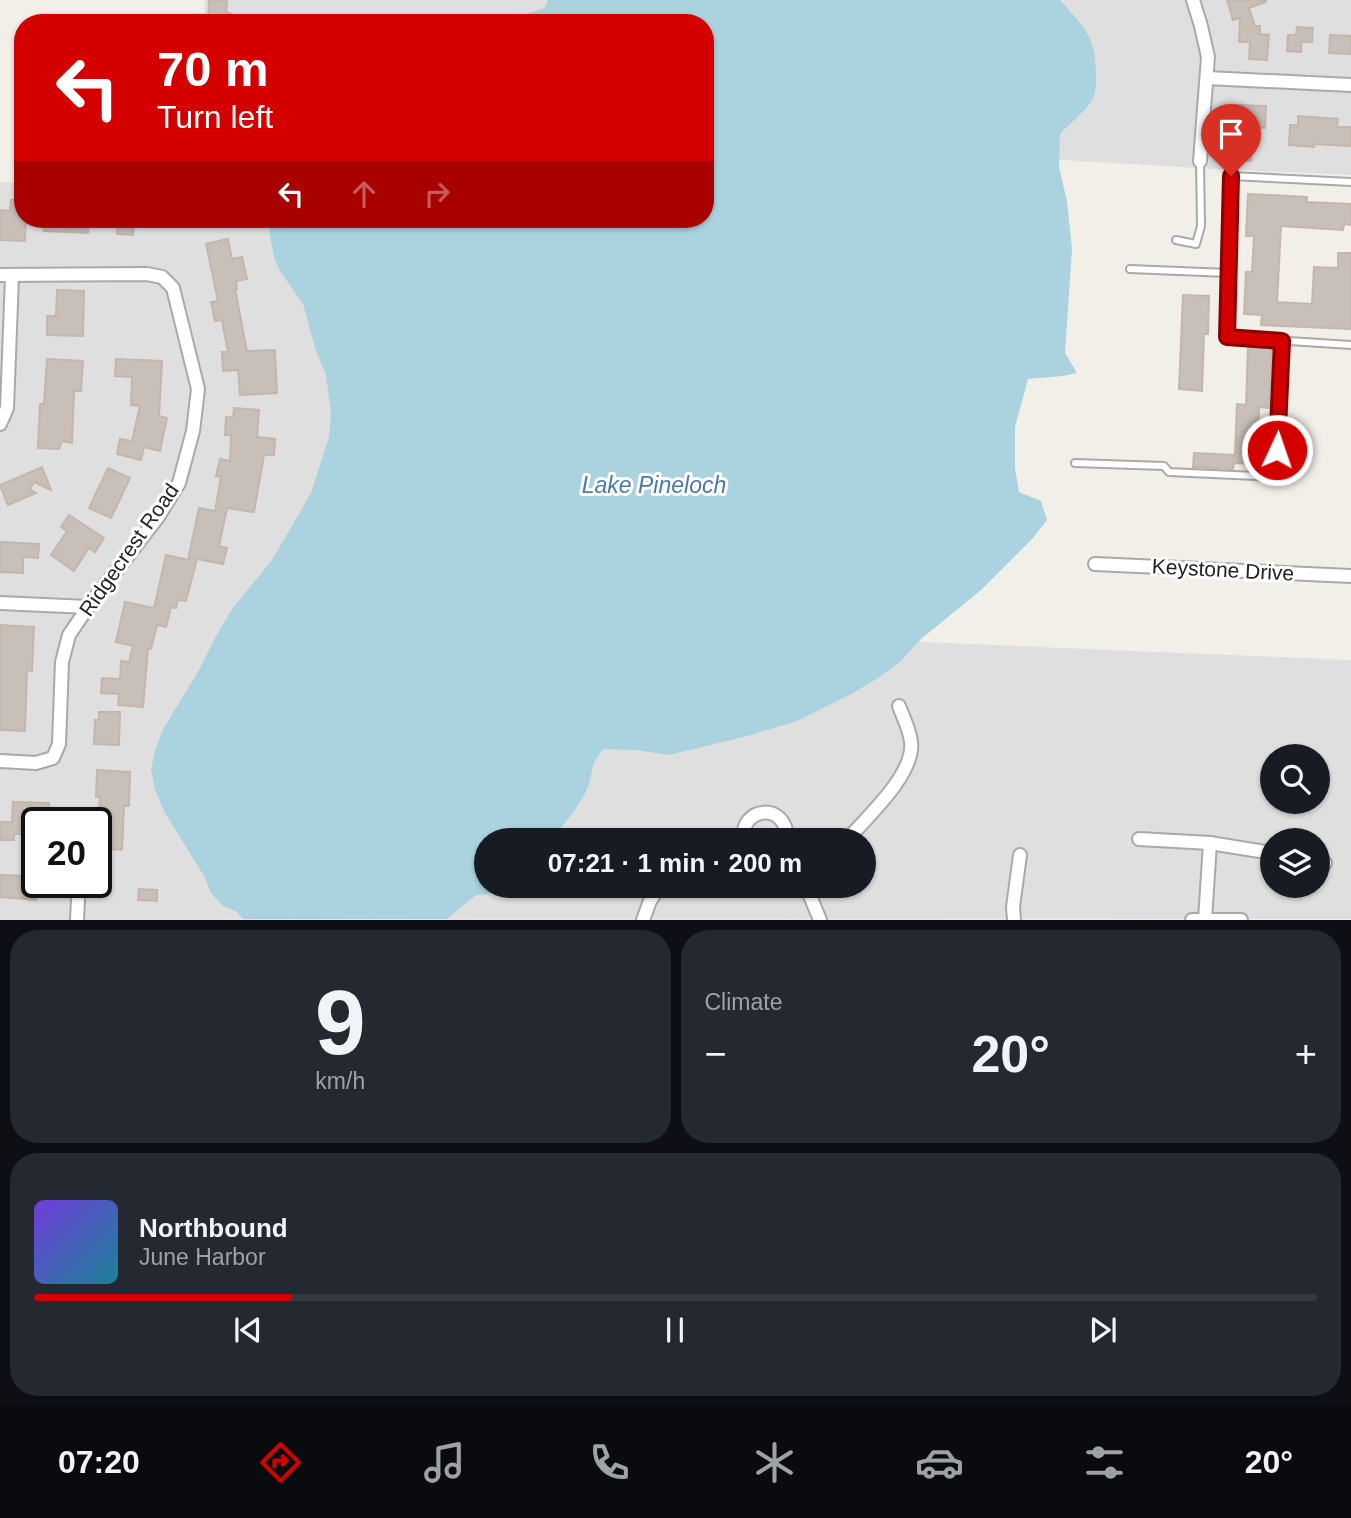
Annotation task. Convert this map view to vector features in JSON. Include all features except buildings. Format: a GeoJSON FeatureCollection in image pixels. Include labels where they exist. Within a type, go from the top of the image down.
{"type":"FeatureCollection","features":[{"type":"Feature","properties":{"kind":"street"},"geometry":{"type":"LineString","coordinates":[[1194,0],[1208,57],[1200,161]]}},
{"type":"Feature","properties":{"kind":"street"},"geometry":{"type":"LineString","coordinates":[[1207,78],[1351,86]]}},
{"type":"Feature","properties":{"kind":"street","name":"Ridgecrest Road"},"geometry":{"type":"LineString","coordinates":[[0,761],[36,763],[53,758],[59,744],[62,662],[69,635],[158,517],[179,483],[193,430],[198,389],[173,288],[162,277],[147,274],[6,276]]}},
{"type":"Feature","properties":{"kind":"street"},"geometry":{"type":"LineString","coordinates":[[0,424],[7,408],[6,276]]}},
{"type":"Feature","properties":{"kind":"street","name":"Keystone Drive"},"geometry":{"type":"LineString","coordinates":[[1095,564],[1351,576]]}},
{"type":"Feature","properties":{"kind":"street"},"geometry":{"type":"LineString","coordinates":[[0,603],[88,607]]}},
{"type":"Feature","properties":{"kind":"street"},"geometry":{"type":"LineString","coordinates":[[857,828],[899,780],[907,765],[911,742],[899,706]]}},
{"type":"Feature","properties":{"kind":"street"},"geometry":{"type":"LineString","coordinates":[[744,828],[749,820],[762,813],[769,813],[783,821],[787,828]]}},
{"type":"Feature","properties":{"kind":"street"},"geometry":{"type":"LineString","coordinates":[[1139,839],[1210,843],[1260,851]]}},
{"type":"Feature","properties":{"kind":"street"},"geometry":{"type":"LineString","coordinates":[[1210,843],[1200,919],[1239,919]]}},
{"type":"Feature","properties":{"kind":"street"},"geometry":{"type":"LineString","coordinates":[[1014,919],[1013,907],[1020,855]]}},
{"type":"Feature","properties":{"kind":"street"},"geometry":{"type":"LineString","coordinates":[[643,919],[652,898]]}},
{"type":"Feature","properties":{"kind":"street"},"geometry":{"type":"LineString","coordinates":[[811,898],[820,919]]}},
{"type":"Feature","properties":{"kind":"street"},"geometry":{"type":"LineString","coordinates":[[77,919],[78,900]]}},
{"type":"Feature","properties":{"kind":"lane"},"geometry":{"type":"LineString","coordinates":[[1176,240],[1196,244],[1202,226],[1200,161]]}},
{"type":"Feature","properties":{"kind":"lane"},"geometry":{"type":"LineString","coordinates":[[1351,182],[1231,176],[1227,337],[1351,345]]}},
{"type":"Feature","properties":{"kind":"lane"},"geometry":{"type":"LineString","coordinates":[[1130,269],[1228,273]]}},
{"type":"Feature","properties":{"kind":"lane"},"geometry":{"type":"LineString","coordinates":[[1075,463],[1164,466],[1170,472],[1276,477],[1282,341]]}},
{"type":"Feature","properties":{"kind":"shaded area"},"geometry":{"type":"Polygon","coordinates":[[[205,0],[796,0],[836,552],[921,642],[1351,660],[1351,919],[0,920],[0,182],[14,183],[14,228],[714,228],[714,14],[204,14],[205,0]]]}},
{"type":"Feature","properties":{"kind":"shaded area"},"geometry":{"type":"Polygon","coordinates":[[[1016,0],[1351,0],[1351,175],[962,154],[1016,0]]]}},
{"type":"Feature","properties":{"kind":"water","name":"Lake Pineloch"},"geometry":{"type":"Polygon","coordinates":[[[548,0],[1060,0],[1082,26],[1091,42],[1096,82],[1091,102],[1060,134],[1059,167],[1067,201],[1072,249],[1065,353],[1077,373],[1028,379],[1015,427],[1015,468],[1019,492],[1041,501],[1047,520],[1032,539],[981,590],[921,639],[900,662],[853,693],[797,721],[669,755],[604,749],[594,764],[580,802],[561,828],[474,828],[474,897],[447,919],[243,919],[237,912],[223,906],[211,893],[204,876],[165,813],[155,790],[151,769],[162,731],[216,636],[232,609],[272,560],[311,493],[329,437],[331,414],[326,375],[316,351],[303,304],[280,271],[274,257],[270,228],[714,228],[714,14],[525,14],[545,8],[548,0]]]}},
{"type":"Feature","properties":{"kind":"route"},"geometry":{"type":"LineString","coordinates":[[1231,176],[1227,337],[1282,341],[1277,450]]}}]}
